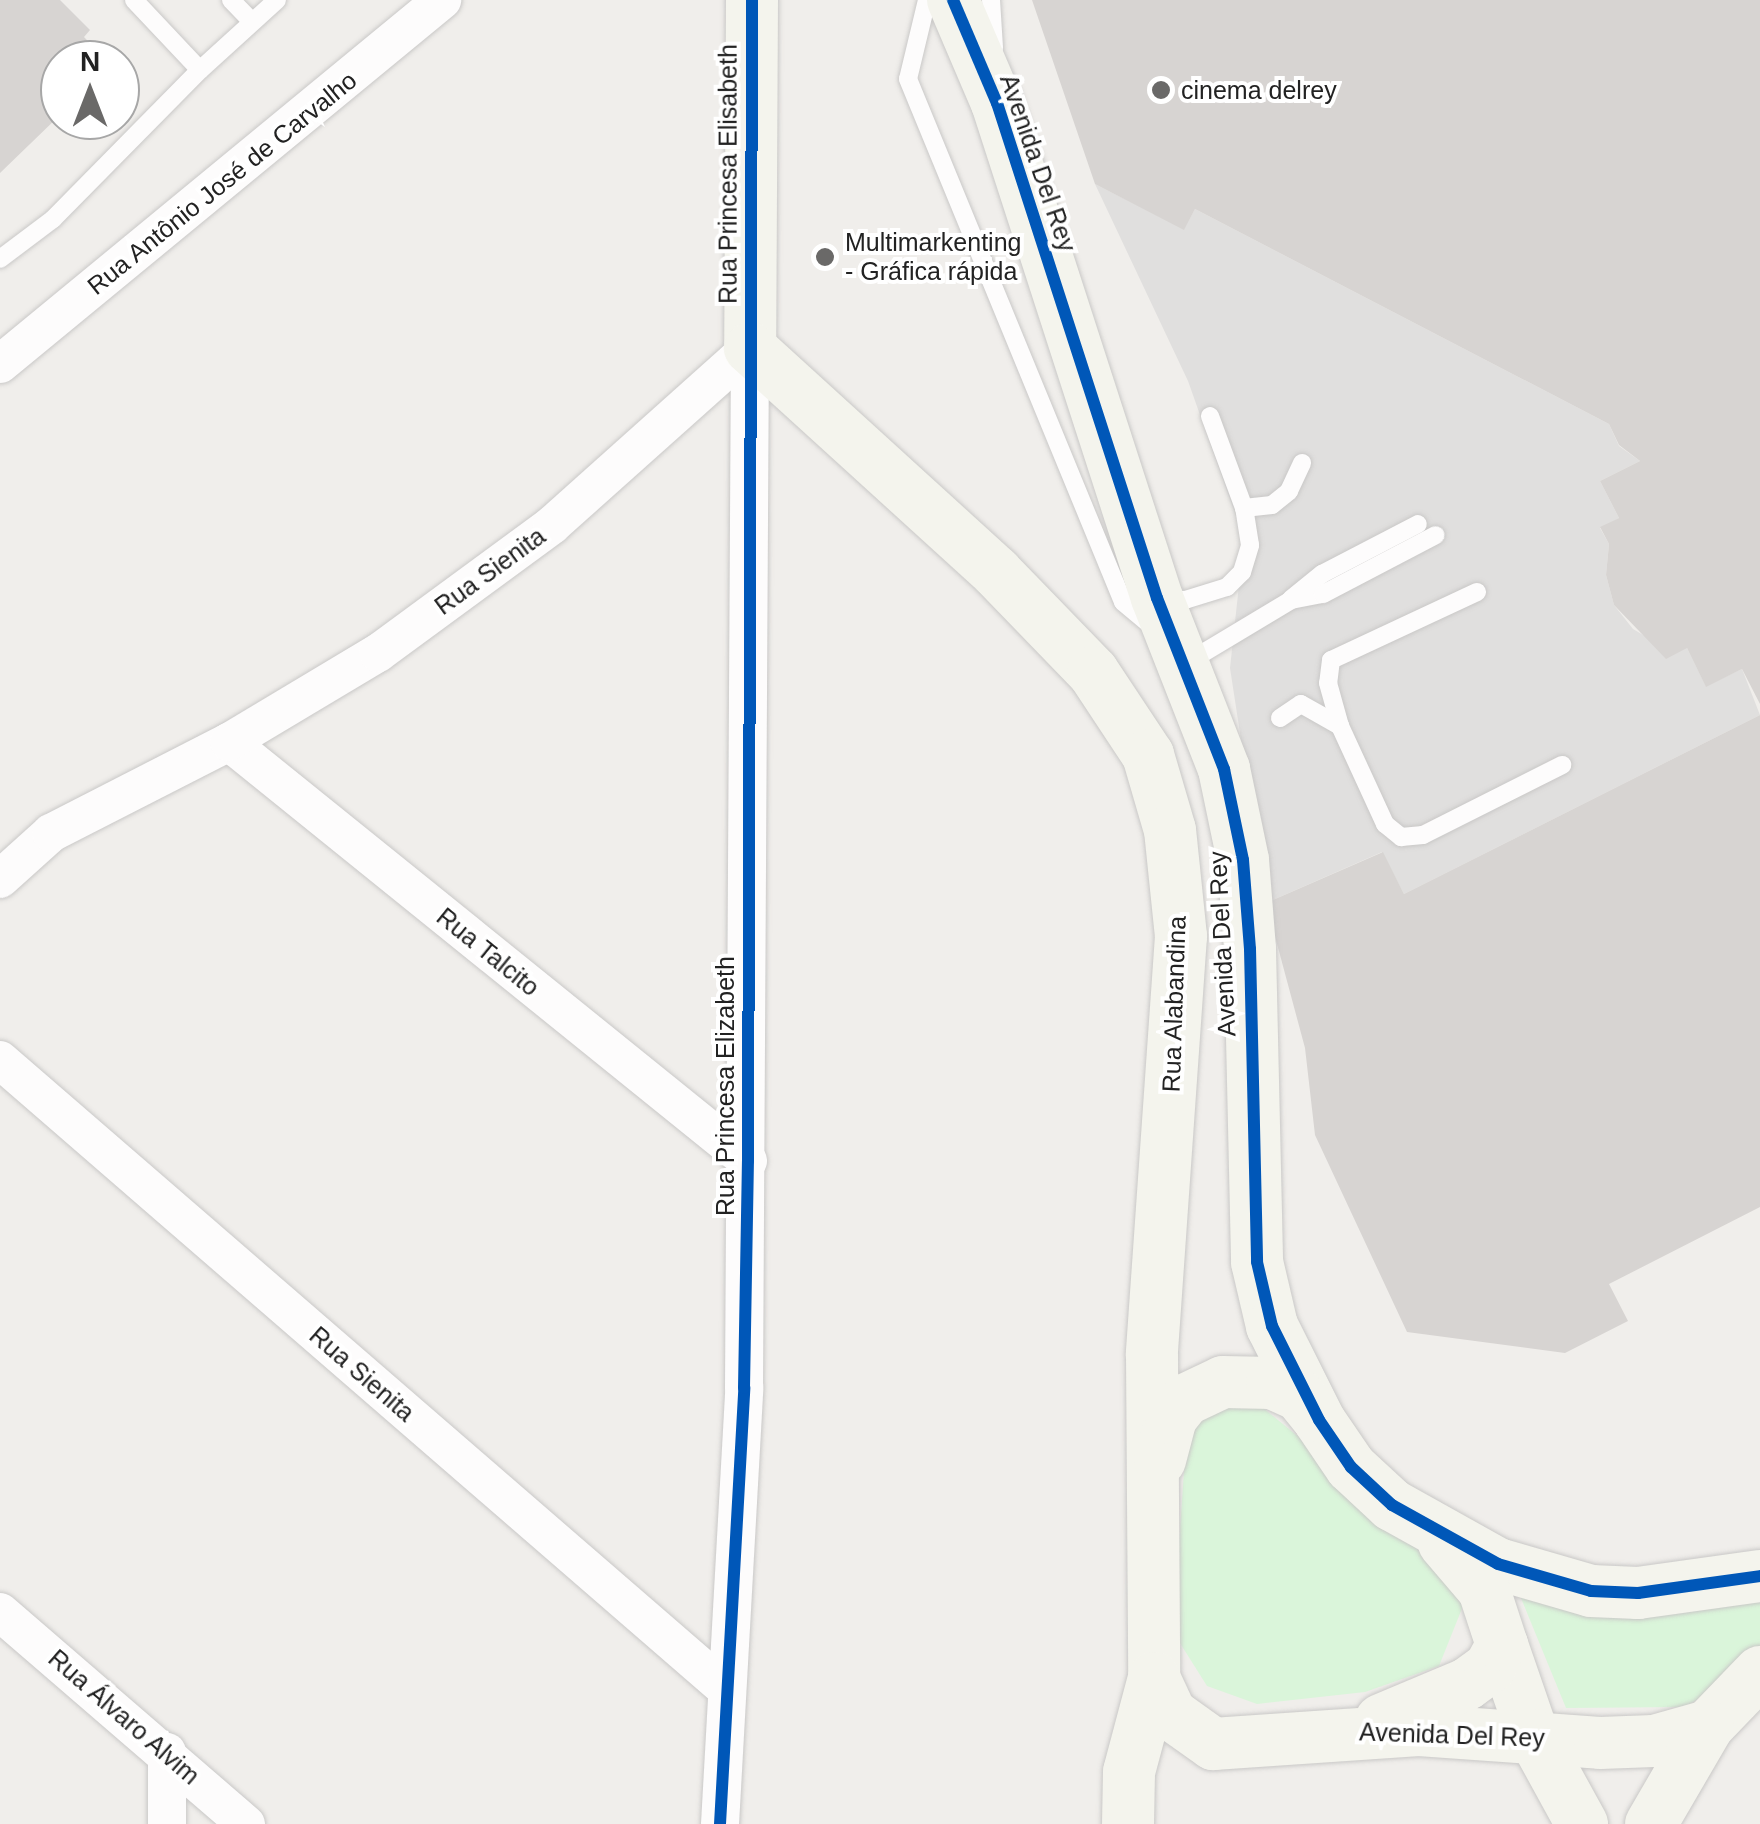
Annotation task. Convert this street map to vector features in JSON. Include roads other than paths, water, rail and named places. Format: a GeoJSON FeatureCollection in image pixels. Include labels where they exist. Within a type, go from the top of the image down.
{"type":"FeatureCollection","features":[{"type":"Feature","properties":{"kind":"street","name":"Rua Antônio José de Carvalho"},"geometry":{"type":"LineString","coordinates":[[0,364],[442,0]]}},
{"type":"Feature","properties":{"kind":"street","name":"Rua Princesa Elisabeth"},"geometry":{"type":"LineString","coordinates":[[750,348],[752,0]]}},
{"type":"Feature","properties":{"kind":"street","name":"Avenida Del Rey"},"geometry":{"type":"LineString","coordinates":[[953,0],[997,104],[1156,598],[1224,769],[1243,860],[1257,1262],[1272,1326],[1319,1420],[1351,1467],[1438,1535],[1498,1564],[1590,1591],[1638,1593],[1760,1576]]}},
{"type":"Feature","properties":{"kind":"street","name":"Rua Sienita"},"geometry":{"type":"LineString","coordinates":[[0,878],[51,832],[228,742],[378,653],[552,526],[750,348]]}},
{"type":"Feature","properties":{"kind":"street","name":"Rua Princesa Elizabeth"},"geometry":{"type":"LineString","coordinates":[[720,1824],[744,1388],[750,348]]}},
{"type":"Feature","properties":{"kind":"street","name":"Rua Alabandina"},"geometry":{"type":"LineString","coordinates":[[750,348],[1024,601],[1093,672],[1148,754],[1170,830],[1181,936],[1152,1355],[1156,1477],[1154,1678],[1129,1772],[1128,1824]]}},
{"type":"Feature","properties":{"kind":"street","name":"Rua Talcito"},"geometry":{"type":"LineString","coordinates":[[228,742],[748,1161]]}},
{"type":"Feature","properties":{"kind":"street","name":"Rua Sienita"},"geometry":{"type":"LineString","coordinates":[[0,1060],[725,1688]]}},
{"type":"Feature","properties":{"kind":"street"},"geometry":{"type":"LineString","coordinates":[[1156,1477],[1171,1418],[1185,1400],[1223,1382],[1272,1383],[1299,1396],[1319,1420]]}},
{"type":"Feature","properties":{"kind":"street"},"geometry":{"type":"LineString","coordinates":[[1438,1535],[1484,1590],[1534,1735],[1582,1824]]}},
{"type":"Feature","properties":{"kind":"street","name":"Rua Álvaro Alvim"},"geometry":{"type":"LineString","coordinates":[[0,1612],[246,1824]]}},
{"type":"Feature","properties":{"kind":"street"},"geometry":{"type":"LineString","coordinates":[[1351,1731],[1467,1684],[1490,1667],[1502,1646]]}},
{"type":"Feature","properties":{"kind":"street"},"geometry":{"type":"LineString","coordinates":[[1652,1824],[1708,1726],[1760,1672]]}},
{"type":"Feature","properties":{"kind":"street","name":"Avenida Del Rey"},"geometry":{"type":"LineString","coordinates":[[1154,1678],[1171,1714],[1213,1744],[1245,1746],[1351,1731],[1654,1741],[1708,1726]]}},
{"type":"Feature","properties":{"kind":"street"},"geometry":{"type":"LineString","coordinates":[[167,1752],[168,1824]]}},
{"type":"Feature","properties":{"kind":"lane"},"geometry":{"type":"LineString","coordinates":[[134,0],[200,70]]}},
{"type":"Feature","properties":{"kind":"lane"},"geometry":{"type":"LineString","coordinates":[[231,0],[251,21]]}},
{"type":"Feature","properties":{"kind":"lane"},"geometry":{"type":"LineString","coordinates":[[0,259],[53,219],[200,70],[277,0]]}},
{"type":"Feature","properties":{"kind":"lane","name":"Avenida Del Rey"},"geometry":{"type":"LineString","coordinates":[[927,0],[908,79],[1123,602],[1180,655]]}},
{"type":"Feature","properties":{"kind":"lane"},"geometry":{"type":"LineString","coordinates":[[991,0],[997,104]]}},
{"type":"Feature","properties":{"kind":"lane"},"geometry":{"type":"LineString","coordinates":[[1156,598],[1210,595],[1242,572],[1250,545],[1244,508],[1210,416]]}},
{"type":"Feature","properties":{"kind":"lane"},"geometry":{"type":"LineString","coordinates":[[1244,508],[1272,505],[1288,491],[1302,463]]}},
{"type":"Feature","properties":{"kind":"lane"},"geometry":{"type":"LineString","coordinates":[[1180,655],[1291,600],[1322,574],[1418,524]]}},
{"type":"Feature","properties":{"kind":"lane"},"geometry":{"type":"LineString","coordinates":[[1291,600],[1324,594],[1436,535]]}},
{"type":"Feature","properties":{"kind":"lane"},"geometry":{"type":"LineString","coordinates":[[1477,592],[1330,660],[1328,683],[1340,726],[1384,824],[1402,837],[1423,835],[1562,765]]}},
{"type":"Feature","properties":{"kind":"lane"},"geometry":{"type":"LineString","coordinates":[[1280,718],[1300,704],[1340,726]]}},
{"type":"Feature","properties":{"kind":"place","name":"cinema delrey"},"geometry":{"type":"Point","coordinates":[1161,90]}},
{"type":"Feature","properties":{"kind":"place","name":"Multimarkenting - Gráfica rápida"},"geometry":{"type":"Point","coordinates":[825,257]}}]}
